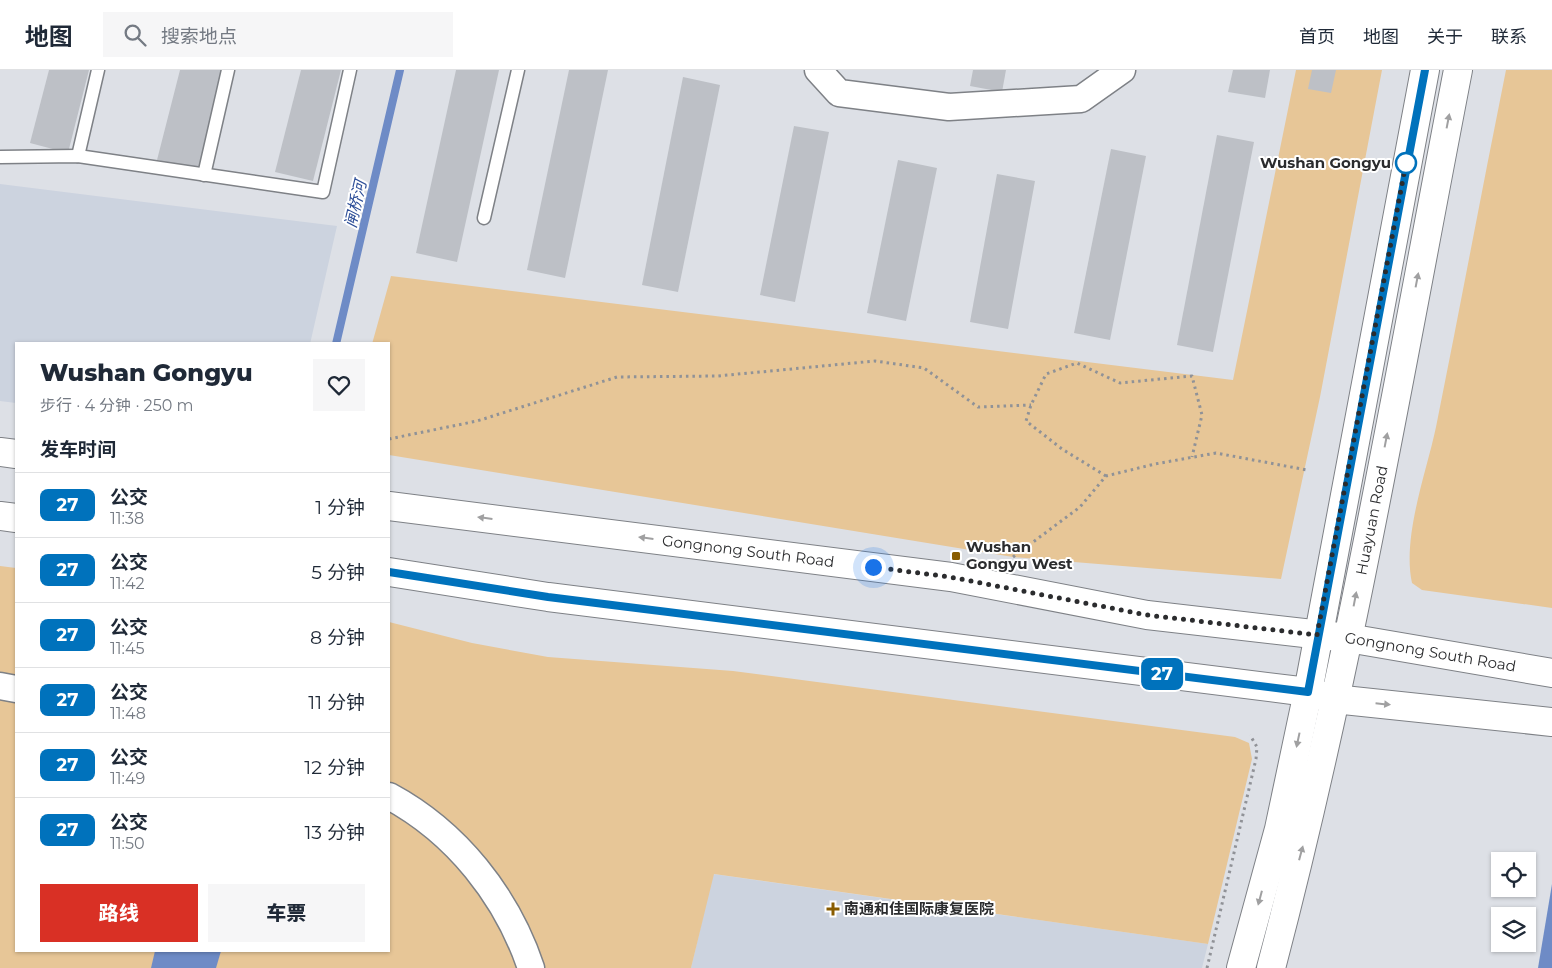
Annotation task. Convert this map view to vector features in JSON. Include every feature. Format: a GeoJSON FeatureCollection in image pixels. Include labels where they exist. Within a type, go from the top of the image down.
{"type":"FeatureCollection","features":[{"type":"Feature","properties":{"kind":"main road","name":"Huayuan Road"},"geometry":{"type":"LineString","coordinates":[[1241,968],[1279,829],[1308,692],[1317,635],[1425,70]]}},
{"type":"Feature","properties":{"kind":"main road","name":"Huayuan Road"},"geometry":{"type":"LineString","coordinates":[[1271,968],[1306,837],[1348,638],[1458,70]]}},
{"type":"Feature","properties":{"kind":"main road"},"geometry":{"type":"LineString","coordinates":[[0,452],[15,454]]}},
{"type":"Feature","properties":{"kind":"main road","name":"Gongnong South Road"},"geometry":{"type":"LineString","coordinates":[[390,506],[950,577],[1147,615],[1348,638],[1552,673]]}},
{"type":"Feature","properties":{"kind":"main road"},"geometry":{"type":"LineString","coordinates":[[0,516],[15,518]]}},
{"type":"Feature","properties":{"kind":"main road"},"geometry":{"type":"LineString","coordinates":[[390,572],[548,597],[1308,692],[1334,698],[1552,722]]}},
{"type":"Feature","properties":{"kind":"street"},"geometry":{"type":"LineString","coordinates":[[818,70],[839,93],[949,107],[1081,99],[1122,70]]}},
{"type":"Feature","properties":{"kind":"street"},"geometry":{"type":"LineString","coordinates":[[0,686],[15,690]]}},
{"type":"Feature","properties":{"kind":"street"},"geometry":{"type":"LineString","coordinates":[[390,797],[434,825],[475,866],[496,895],[516,932],[531,968]]}},
{"type":"Feature","properties":{"kind":"lane"},"geometry":{"type":"LineString","coordinates":[[78,156],[98,70]]}},
{"type":"Feature","properties":{"kind":"lane"},"geometry":{"type":"LineString","coordinates":[[204,175],[228,70]]}},
{"type":"Feature","properties":{"kind":"lane"},"geometry":{"type":"LineString","coordinates":[[0,158],[78,156],[323,192],[350,70]]}},
{"type":"Feature","properties":{"kind":"lane"},"geometry":{"type":"LineString","coordinates":[[484,218],[518,70]]}},
{"type":"Feature","properties":{"kind":"path"},"geometry":{"type":"LineString","coordinates":[[390,439],[476,421],[617,377],[718,376],[875,361],[924,368],[978,407],[1031,405]]}},
{"type":"Feature","properties":{"kind":"path"},"geometry":{"type":"LineString","coordinates":[[1106,476],[1062,449],[1026,421],[1031,405],[1046,374],[1077,362],[1120,382],[1192,376],[1202,415],[1192,457]]}},
{"type":"Feature","properties":{"kind":"path"},"geometry":{"type":"LineString","coordinates":[[1013,557],[1080,506],[1106,476],[1216,453],[1307,470]]}},
{"type":"Feature","properties":{"kind":"path"},"geometry":{"type":"LineString","coordinates":[[1207,968],[1256,759],[1257,746],[1250,736]]}},
{"type":"Feature","properties":{"kind":"shaded area"},"geometry":{"type":"Polygon","coordinates":[[[1296,70],[1382,70],[1320,397],[1281,579],[1013,557],[390,455],[390,342],[373,342],[391,276],[1233,380],[1296,70]]]}},
{"type":"Feature","properties":{"kind":"shaded area"},"geometry":{"type":"Polygon","coordinates":[[[1506,70],[1552,70],[1552,608],[1422,590],[1412,583],[1410,565],[1410,546],[1416,505],[1436,427],[1506,70]]]}},
{"type":"Feature","properties":{"kind":"shaded area"},"geometry":{"type":"Polygon","coordinates":[[[0,184],[337,226],[310,342],[15,342],[15,403],[0,401],[0,184]]]}},
{"type":"Feature","properties":{"kind":"shaded area"},"geometry":{"type":"Polygon","coordinates":[[[0,566],[15,568],[15,952],[390,952],[390,622],[472,643],[548,657],[733,671],[1235,737],[1249,743],[1252,759],[1208,944],[714,874],[691,968],[0,968],[0,566]]]}},
{"type":"Feature","properties":{"kind":"shaded area","name":"南通和佳国际康复医院"},"geometry":{"type":"Polygon","coordinates":[[[713,874],[1208,944],[1202,968],[691,968],[713,874]]]}},
{"type":"Feature","properties":{"kind":"water"},"geometry":{"type":"Polygon","coordinates":[[[1552,884],[1552,968],[1538,968],[1552,884]]]}},
{"type":"Feature","properties":{"kind":"water"},"geometry":{"type":"Polygon","coordinates":[[[155,952],[221,952],[216,968],[151,968],[155,952]]]}},
{"type":"Feature","properties":{"kind":"building"},"geometry":{"type":"Polygon","coordinates":[[[49,70],[89,70],[68,153],[30,143],[49,70]]]}},
{"type":"Feature","properties":{"kind":"building"},"geometry":{"type":"Polygon","coordinates":[[[180,70],[224,70],[204,175],[195,169],[157,160],[180,70]]]}},
{"type":"Feature","properties":{"kind":"building"},"geometry":{"type":"Polygon","coordinates":[[[301,70],[341,70],[313,181],[275,172],[301,70]]]}},
{"type":"Feature","properties":{"kind":"building"},"geometry":{"type":"Polygon","coordinates":[[[456,70],[499,70],[457,262],[416,253],[456,70]]]}},
{"type":"Feature","properties":{"kind":"building"},"geometry":{"type":"Polygon","coordinates":[[[569,70],[608,70],[565,278],[527,270],[569,70]]]}},
{"type":"Feature","properties":{"kind":"building"},"geometry":{"type":"Polygon","coordinates":[[[973,70],[1006,70],[1002,92],[970,86],[973,70]]]}},
{"type":"Feature","properties":{"kind":"building"},"geometry":{"type":"Polygon","coordinates":[[[1233,70],[1270,70],[1265,98],[1228,92],[1233,70]]]}},
{"type":"Feature","properties":{"kind":"building"},"geometry":{"type":"Polygon","coordinates":[[[1312,70],[1336,70],[1331,93],[1308,89],[1312,70]]]}},
{"type":"Feature","properties":{"kind":"building"},"geometry":{"type":"Polygon","coordinates":[[[683,77],[720,85],[678,292],[642,285],[683,77]]]}},
{"type":"Feature","properties":{"kind":"building"},"geometry":{"type":"Polygon","coordinates":[[[794,126],[829,132],[795,302],[760,295],[794,126]]]}},
{"type":"Feature","properties":{"kind":"building"},"geometry":{"type":"Polygon","coordinates":[[[1217,135],[1254,142],[1213,352],[1177,345],[1217,135]]]}},
{"type":"Feature","properties":{"kind":"building"},"geometry":{"type":"Polygon","coordinates":[[[1111,149],[1146,156],[1110,340],[1074,333],[1111,149]]]}},
{"type":"Feature","properties":{"kind":"building"},"geometry":{"type":"Polygon","coordinates":[[[898,160],[937,168],[906,321],[867,313],[898,160]]]}},
{"type":"Feature","properties":{"kind":"building"},"geometry":{"type":"Polygon","coordinates":[[[997,174],[1035,181],[1008,329],[970,322],[997,174]]]}},
{"type":"Feature","properties":{"kind":"waterway","name":"闸桥河"},"geometry":{"type":"LineString","coordinates":[[336,342],[400,70]]}},
{"type":"Feature","properties":{"kind":"bus line","name":"27"},"geometry":{"type":"LineString","coordinates":[[390,572],[548,597],[1308,692],[1317,635],[1425,70]]}},
{"type":"Feature","properties":{"kind":"place","name":"Wushan Gongyu"},"geometry":{"type":"Point","coordinates":[1406,163]}},
{"type":"Feature","properties":{"kind":"place","name":"Wushan Gongyu West"},"geometry":{"type":"Point","coordinates":[956,556]}},
{"type":"Feature","properties":{"kind":"place","name":"南通和佳国际康复医院"},"geometry":{"type":"Point","coordinates":[833,909]}},
{"type":"Feature","properties":{"kind":"route"},"geometry":{"type":"LineString","coordinates":[[873,567],[950,577],[1147,615],[1317,635],[1406,163]]}}]}
